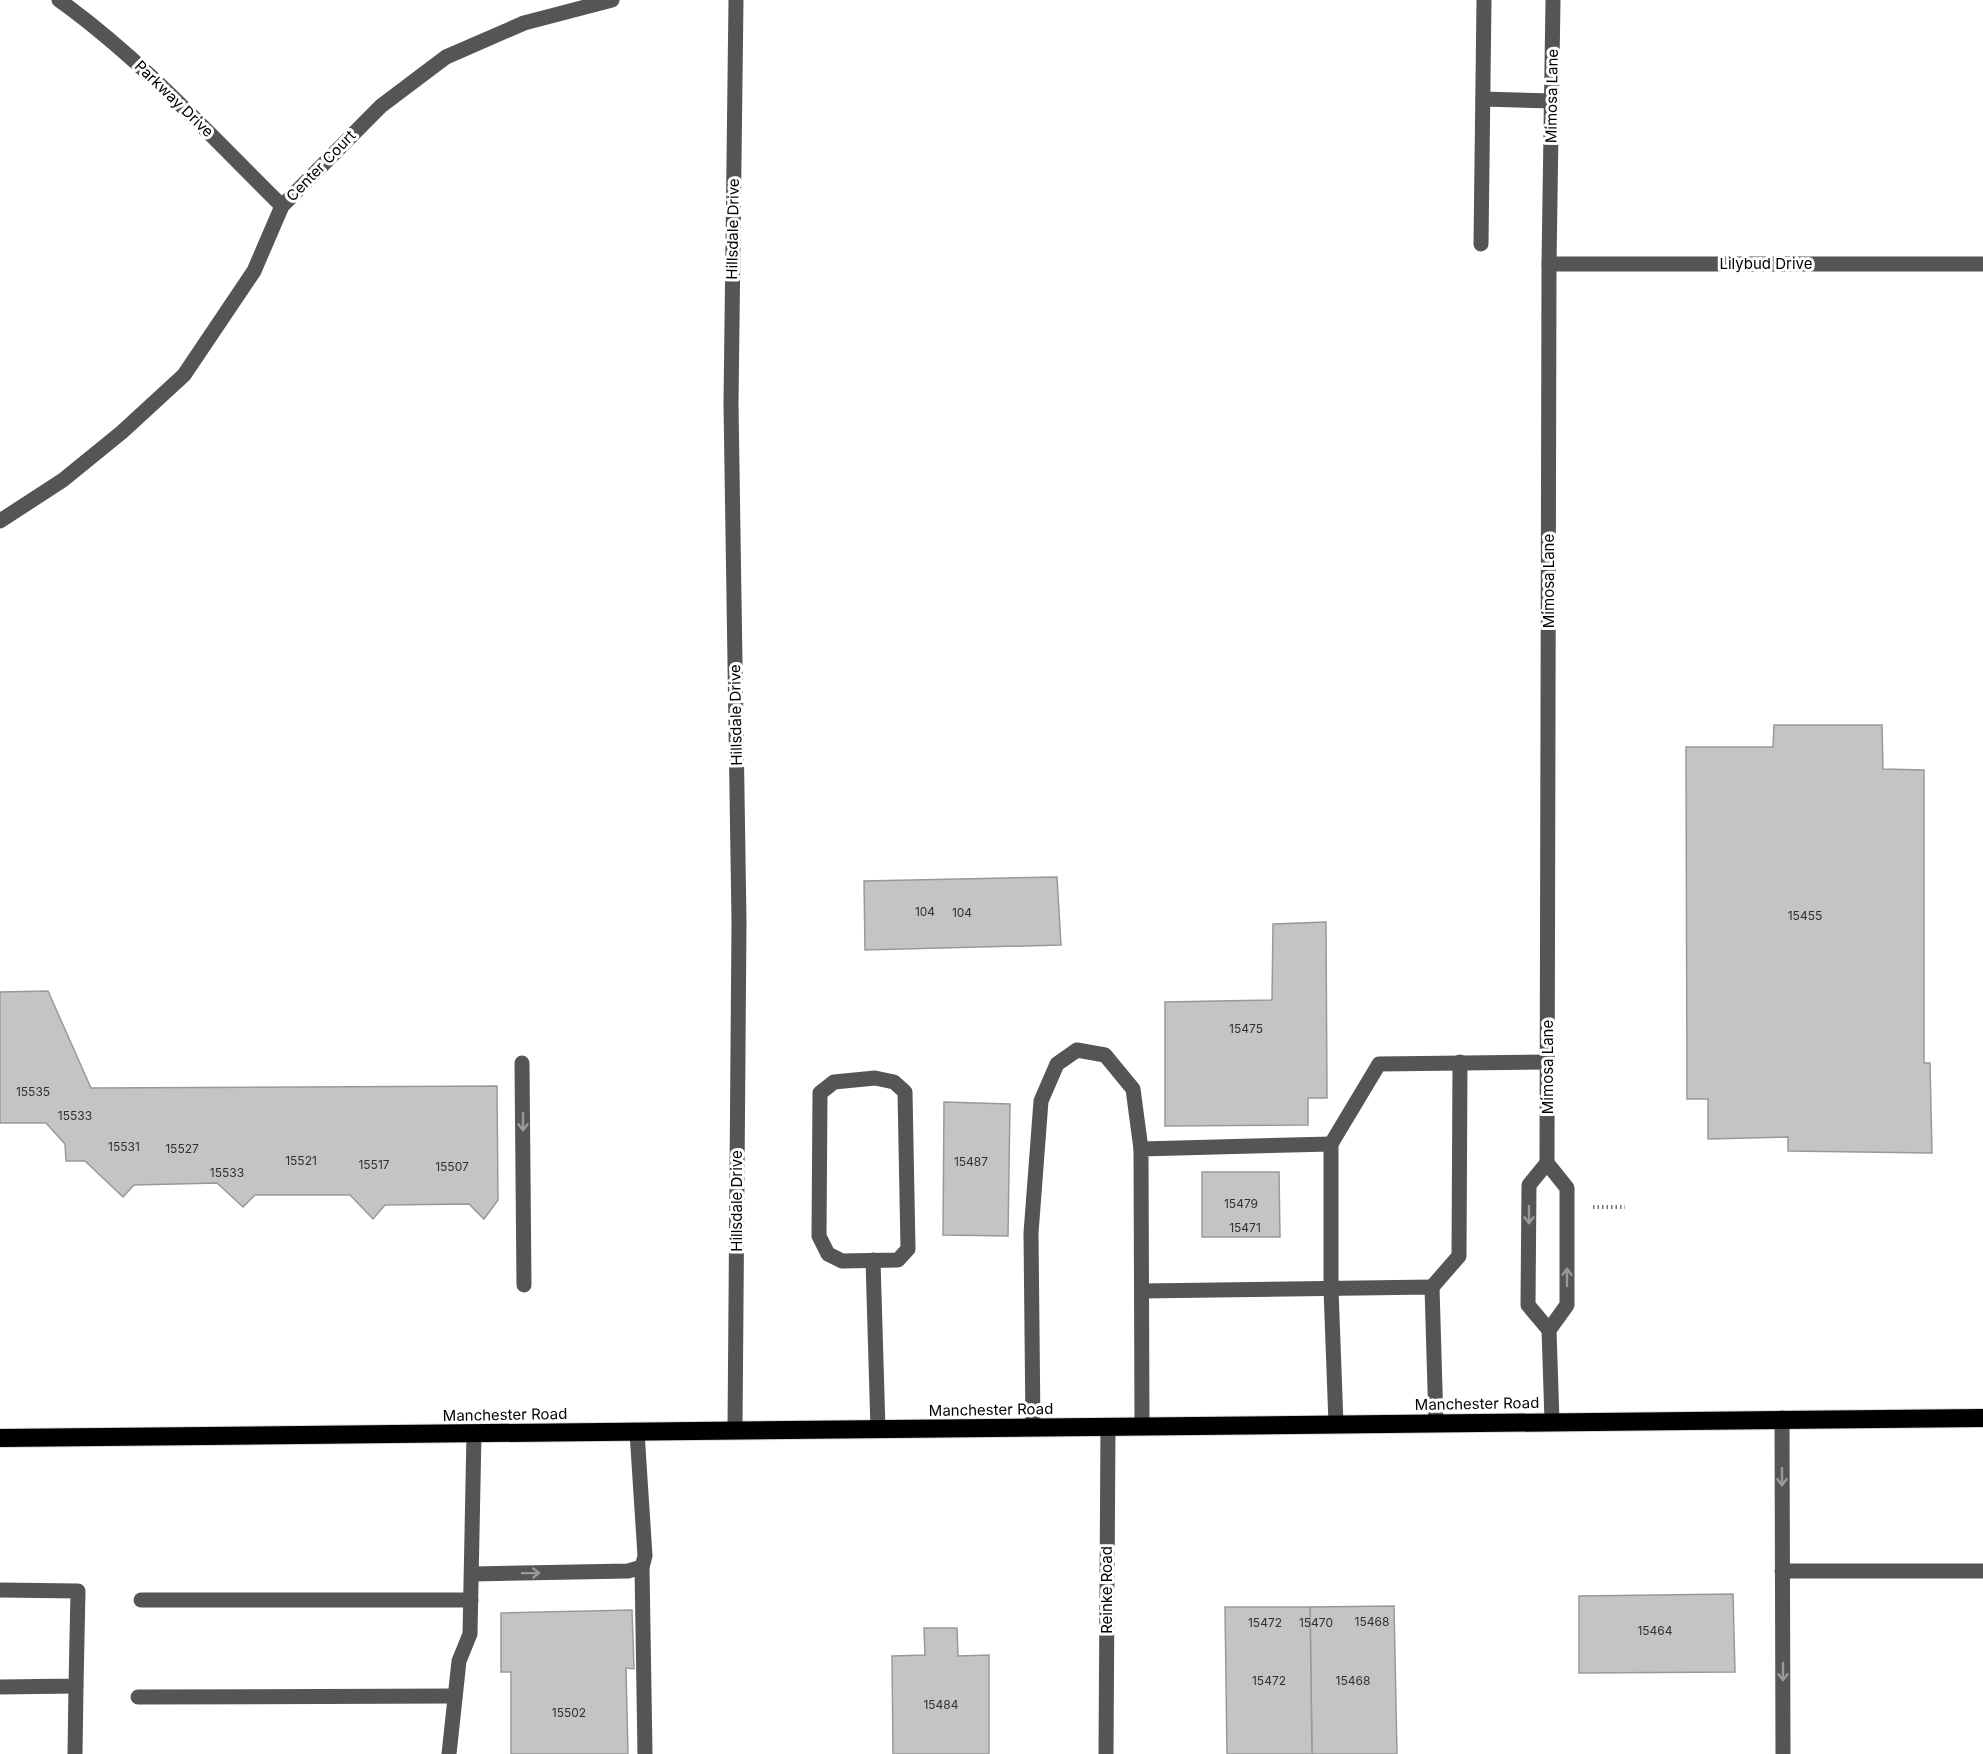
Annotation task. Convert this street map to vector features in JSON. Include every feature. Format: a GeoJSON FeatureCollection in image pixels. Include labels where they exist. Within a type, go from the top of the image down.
{"type":"FeatureCollection","features":[{"type":"Feature","properties":{"kind":"highway","name":"Manchester Road"},"geometry":{"type":"LineString","coordinates":[[0,1438],[1983,1418]]}},
{"type":"Feature","properties":{"kind":"street","name":"Parkway Drive"},"geometry":{"type":"LineString","coordinates":[[58,0],[90,22],[145,70],[282,206]]}},
{"type":"Feature","properties":{"kind":"street","name":"Center Court"},"geometry":{"type":"LineString","coordinates":[[0,520],[71,473],[122,432],[184,375],[254,271],[282,206],[381,106],[446,57],[524,23],[612,0]]}},
{"type":"Feature","properties":{"kind":"street","name":"Hillsdale Drive"},"geometry":{"type":"LineString","coordinates":[[735,1431],[739,922],[731,404],[736,0]]}},
{"type":"Feature","properties":{"kind":"street"},"geometry":{"type":"LineString","coordinates":[[1481,244],[1484,0]]}},
{"type":"Feature","properties":{"kind":"street","name":"Mimosa Lane"},"geometry":{"type":"LineString","coordinates":[[1547,1163],[1549,264],[1553,0]]}},
{"type":"Feature","properties":{"kind":"street"},"geometry":{"type":"LineString","coordinates":[[1483,99],[1552,101]]}},
{"type":"Feature","properties":{"kind":"street","name":"Lilybud Drive"},"geometry":{"type":"LineString","coordinates":[[1549,264],[1983,264]]}},
{"type":"Feature","properties":{"kind":"street"},"geometry":{"type":"LineString","coordinates":[[1034,1428],[1031,1233],[1041,1101],[1058,1064],[1077,1050],[1105,1055],[1133,1089],[1141,1149],[1142,1426]]}},
{"type":"Feature","properties":{"kind":"street"},"geometry":{"type":"LineString","coordinates":[[1436,1423],[1432,1287],[1460,1256],[1460,1062]]}},
{"type":"Feature","properties":{"kind":"street"},"geometry":{"type":"LineString","coordinates":[[1336,1424],[1331,1289],[1331,1144],[1379,1064],[1548,1062]]}},
{"type":"Feature","properties":{"kind":"street"},"geometry":{"type":"LineString","coordinates":[[522,1064],[524,1285]]}},
{"type":"Feature","properties":{"kind":"street"},"geometry":{"type":"LineString","coordinates":[[875,1078],[894,1082],[905,1092],[908,1249],[898,1260],[873,1260],[842,1261],[828,1254],[819,1236],[820,1094],[834,1082],[875,1078]]}},
{"type":"Feature","properties":{"kind":"street"},"geometry":{"type":"LineString","coordinates":[[1141,1149],[1331,1144]]}},
{"type":"Feature","properties":{"kind":"street"},"geometry":{"type":"LineString","coordinates":[[1549,1330],[1528,1305],[1529,1185],[1547,1163],[1567,1188],[1567,1305],[1549,1330],[1552,1422]]}},
{"type":"Feature","properties":{"kind":"street"},"geometry":{"type":"LineString","coordinates":[[873,1260],[878,1429]]}},
{"type":"Feature","properties":{"kind":"street"},"geometry":{"type":"LineString","coordinates":[[1142,1291],[1432,1287]]}},
{"type":"Feature","properties":{"kind":"street"},"geometry":{"type":"LineString","coordinates":[[1782,1419],[1783,1754]]}},
{"type":"Feature","properties":{"kind":"street","name":"Reinke Road"},"geometry":{"type":"LineString","coordinates":[[1106,1754],[1108,1426]]}},
{"type":"Feature","properties":{"kind":"street"},"geometry":{"type":"LineString","coordinates":[[637,1432],[645,1556],[642,1567],[645,1754]]}},
{"type":"Feature","properties":{"kind":"street"},"geometry":{"type":"LineString","coordinates":[[449,1754],[459,1661],[470,1634],[474,1434]]}},
{"type":"Feature","properties":{"kind":"street"},"geometry":{"type":"LineString","coordinates":[[473,1574],[628,1571],[642,1567]]}},
{"type":"Feature","properties":{"kind":"street"},"geometry":{"type":"LineString","coordinates":[[1782,1571],[1983,1571]]}},
{"type":"Feature","properties":{"kind":"street"},"geometry":{"type":"LineString","coordinates":[[0,1590],[78,1591],[75,1754]]}},
{"type":"Feature","properties":{"kind":"street"},"geometry":{"type":"LineString","coordinates":[[141,1600],[471,1600]]}},
{"type":"Feature","properties":{"kind":"street"},"geometry":{"type":"LineString","coordinates":[[0,1687],[76,1686]]}},
{"type":"Feature","properties":{"kind":"street"},"geometry":{"type":"LineString","coordinates":[[138,1697],[455,1696]]}},
{"type":"Feature","properties":{"kind":"path"},"geometry":{"type":"LineString","coordinates":[[1592,1207],[1625,1207]]}},
{"type":"Feature","properties":{"kind":"building"},"geometry":{"type":"Polygon","coordinates":[[[1774,725],[1882,725],[1883,769],[1924,770],[1924,1063],[1930,1063],[1932,1153],[1788,1151],[1788,1137],[1708,1139],[1708,1099],[1687,1099],[1686,747],[1773,747],[1774,725]]]}},
{"type":"Feature","properties":{"kind":"building"},"geometry":{"type":"Polygon","coordinates":[[[1057,877],[1061,945],[865,950],[864,881],[1057,877]]]}},
{"type":"Feature","properties":{"kind":"building"},"geometry":{"type":"Polygon","coordinates":[[[1326,922],[1327,1098],[1308,1098],[1308,1125],[1165,1126],[1165,1002],[1272,1000],[1273,924],[1326,922]]]}},
{"type":"Feature","properties":{"kind":"building"},"geometry":{"type":"Polygon","coordinates":[[[48,991],[91,1088],[497,1086],[498,1200],[484,1219],[469,1204],[385,1205],[373,1219],[350,1195],[255,1195],[243,1207],[217,1183],[134,1185],[123,1197],[85,1161],[66,1161],[65,1144],[46,1123],[0,1123],[0,992],[48,991]]]}},
{"type":"Feature","properties":{"kind":"building"},"geometry":{"type":"Polygon","coordinates":[[[944,1102],[1010,1104],[1008,1236],[943,1235],[944,1102]]]}},
{"type":"Feature","properties":{"kind":"building"},"geometry":{"type":"Polygon","coordinates":[[[1202,1172],[1279,1172],[1280,1237],[1202,1237],[1202,1172]]]}},
{"type":"Feature","properties":{"kind":"building"},"geometry":{"type":"Polygon","coordinates":[[[1733,1594],[1735,1672],[1579,1673],[1579,1596],[1733,1594]]]}},
{"type":"Feature","properties":{"kind":"building"},"geometry":{"type":"Polygon","coordinates":[[[1394,1606],[1397,1754],[1312,1754],[1310,1607],[1394,1606]]]}},
{"type":"Feature","properties":{"kind":"building"},"geometry":{"type":"Polygon","coordinates":[[[1225,1607],[1310,1607],[1312,1754],[1227,1754],[1225,1607]]]}},
{"type":"Feature","properties":{"kind":"building"},"geometry":{"type":"Polygon","coordinates":[[[632,1610],[634,1669],[626,1668],[628,1754],[511,1754],[511,1672],[501,1672],[501,1613],[632,1610]]]}},
{"type":"Feature","properties":{"kind":"building"},"geometry":{"type":"Polygon","coordinates":[[[924,1628],[957,1628],[958,1656],[989,1655],[989,1754],[893,1754],[892,1656],[925,1655],[924,1628]]]}}]}
